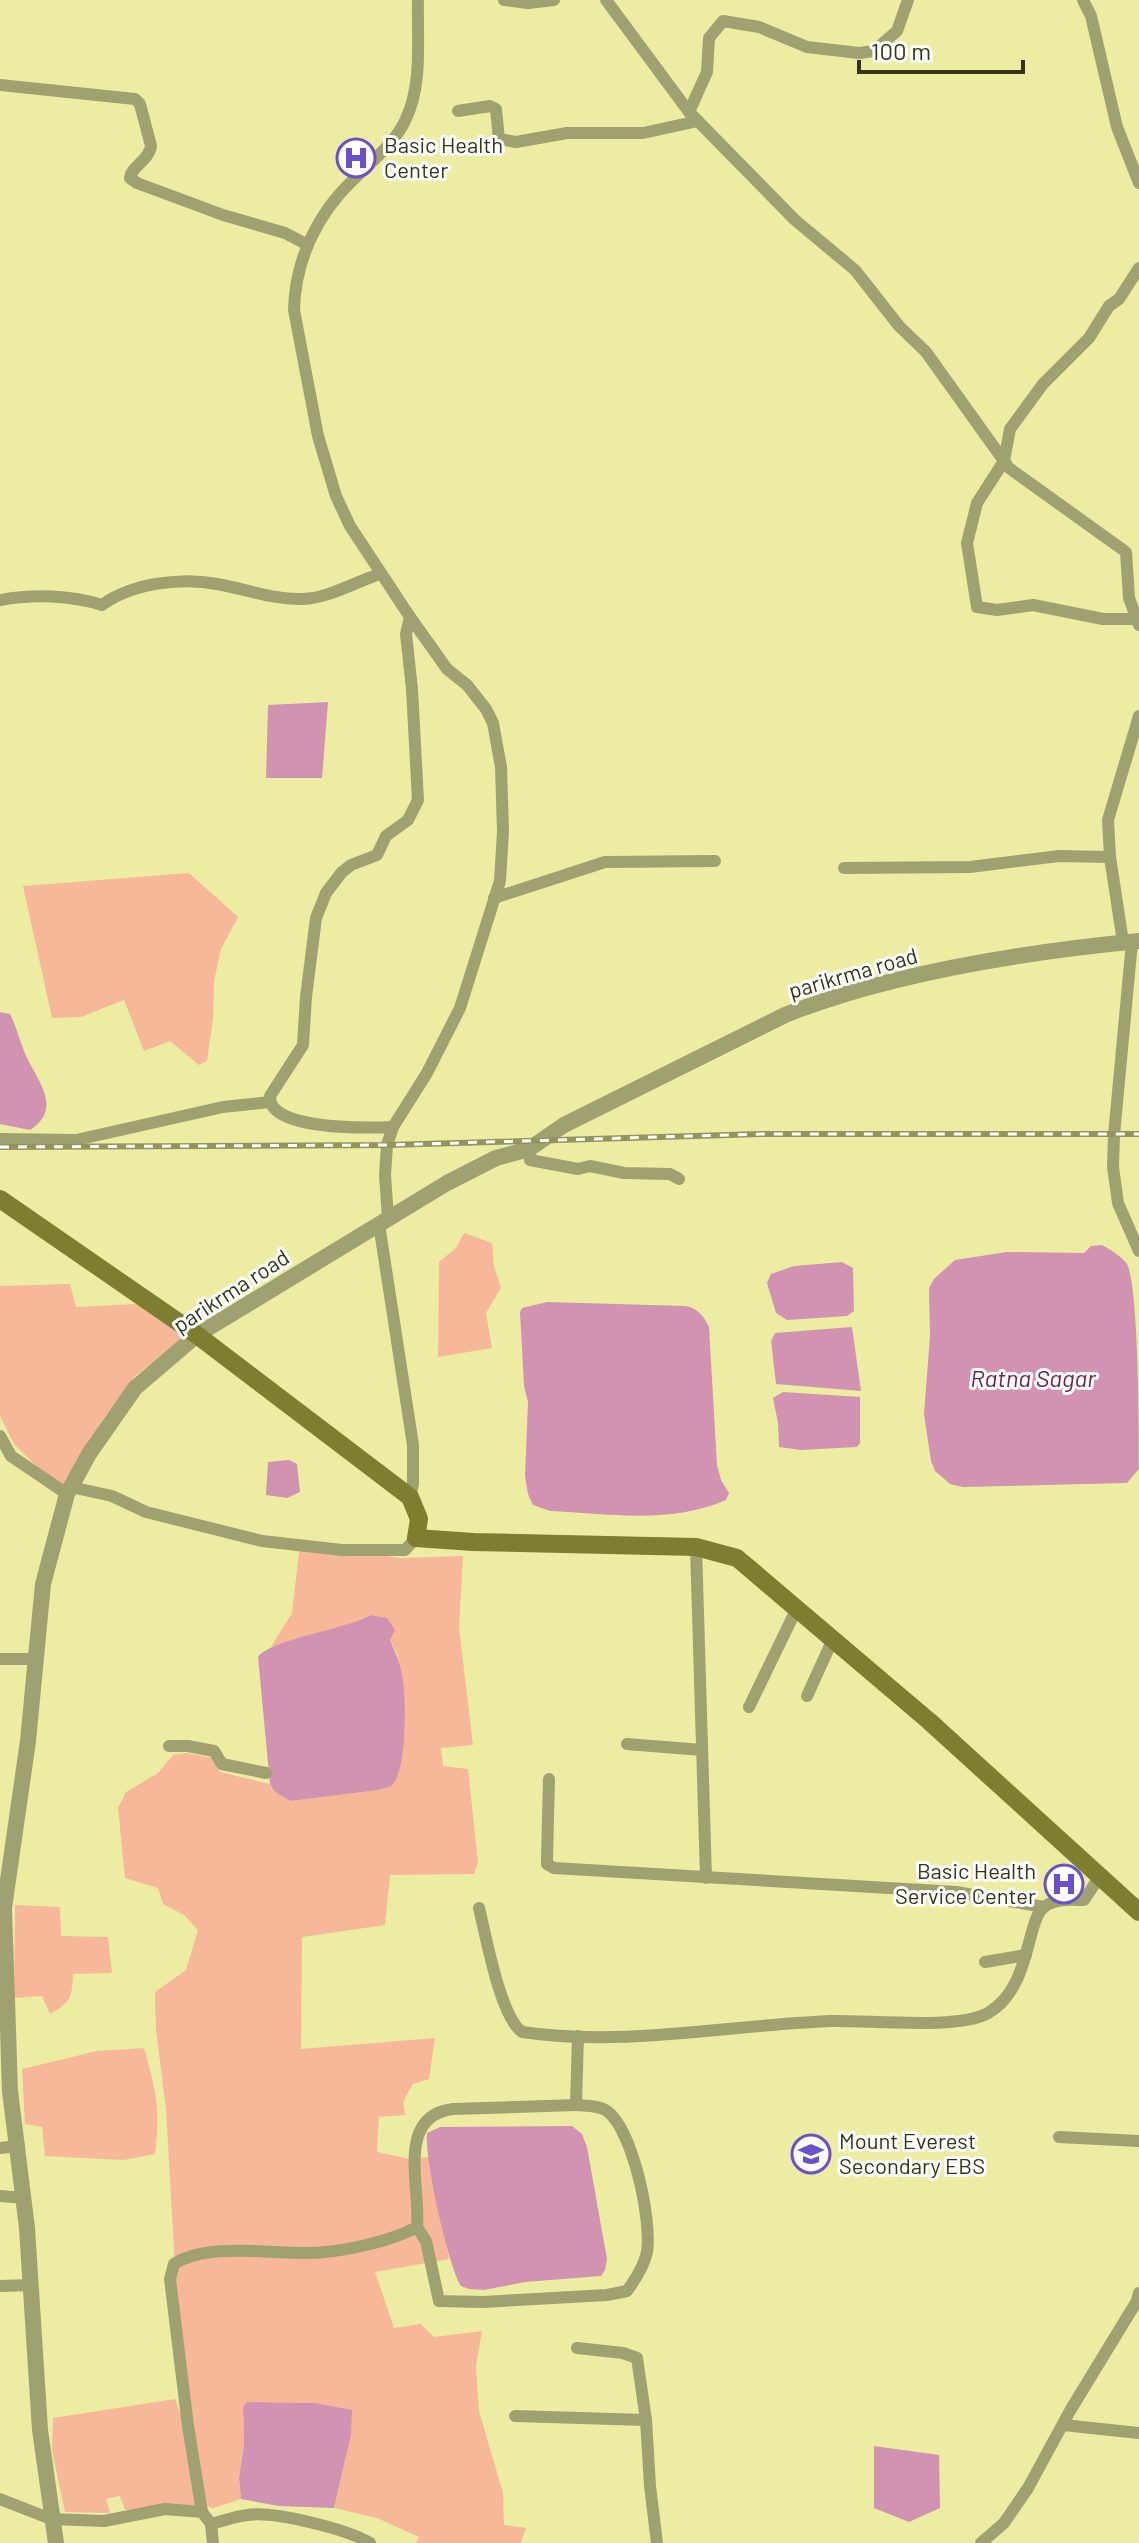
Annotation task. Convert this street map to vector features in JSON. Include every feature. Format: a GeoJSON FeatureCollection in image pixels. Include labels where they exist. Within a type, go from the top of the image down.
{"type":"FeatureCollection","features":[{"type":"Feature","properties":{"kind":"main road"},"geometry":{"type":"LineString","coordinates":[[0,1199],[197,1335],[410,1497],[419,1519],[416,1538],[696,1547],[737,1558],[929,1721],[1139,1912]]}},
{"type":"Feature","properties":{"kind":"street"},"geometry":{"type":"LineString","coordinates":[[410,1497],[413,1445],[384,1221],[387,1145],[393,1127],[427,1073],[460,1008],[500,881],[503,831],[501,767],[493,723],[477,696],[447,669],[410,617],[350,526],[336,496],[318,436],[294,310],[296,276],[308,245],[338,194],[378,156],[405,122],[417,77],[418,0]]}},
{"type":"Feature","properties":{"kind":"street"},"geometry":{"type":"LineString","coordinates":[[504,0],[528,3],[554,0]]}},
{"type":"Feature","properties":{"kind":"street"},"geometry":{"type":"LineString","coordinates":[[606,0],[694,116],[795,220],[855,270],[899,326],[926,352],[1004,461],[1009,468],[1126,552],[1129,598],[1138,622],[1103,619],[1033,605],[988,610],[977,607],[967,543],[977,503],[1004,461],[1010,429],[1043,384],[1089,338],[1139,268]]}},
{"type":"Feature","properties":{"kind":"street"},"geometry":{"type":"LineString","coordinates":[[694,116],[707,72],[709,38],[723,21],[759,27],[807,47],[859,53],[874,51],[897,31],[908,0]]}},
{"type":"Feature","properties":{"kind":"street"},"geometry":{"type":"LineString","coordinates":[[1083,0],[1091,16],[1117,127],[1139,183]]}},
{"type":"Feature","properties":{"kind":"street"},"geometry":{"type":"LineString","coordinates":[[0,85],[135,99],[140,104],[151,149],[142,163],[131,171],[130,178],[223,215],[285,233],[308,245]]}},
{"type":"Feature","properties":{"kind":"street"},"geometry":{"type":"LineString","coordinates":[[458,111],[490,106],[496,109],[499,139],[516,142],[567,133],[643,133],[694,116]]}},
{"type":"Feature","properties":{"kind":"street"},"geometry":{"type":"LineString","coordinates":[[0,600],[56,597],[84,599],[102,605],[142,587],[187,583],[213,583],[265,595],[303,599],[319,597],[380,574]]}},
{"type":"Feature","properties":{"kind":"street"},"geometry":{"type":"LineString","coordinates":[[393,1127],[309,1123],[285,1117],[274,1110],[270,1096],[303,1045],[316,918],[326,893],[351,865],[377,855],[386,836],[408,820],[418,800],[406,634],[410,617]]}},
{"type":"Feature","properties":{"kind":"street"},"geometry":{"type":"LineString","coordinates":[[1139,716],[1108,820],[1110,857],[1131,942],[1113,1167],[1118,1203],[1139,1251]]}},
{"type":"Feature","properties":{"kind":"street"},"geometry":{"type":"LineString","coordinates":[[844,868],[970,867],[1059,856],[1110,857]]}},
{"type":"Feature","properties":{"kind":"street"},"geometry":{"type":"LineString","coordinates":[[494,898],[605,862],[715,861]]}},
{"type":"Feature","properties":{"kind":"street","name":"parikrma road"},"geometry":{"type":"LineString","coordinates":[[56,2543],[40,2430],[24,2198],[10,2091],[4,1908],[28,1741],[43,1584],[69,1491],[89,1454],[135,1388],[197,1335],[483,1164],[529,1149],[564,1125],[785,1015],[821,1001],[976,965],[1131,942]]}},
{"type":"Feature","properties":{"kind":"street"},"geometry":{"type":"LineString","coordinates":[[1125,1017],[1139,1014]]}},
{"type":"Feature","properties":{"kind":"street"},"geometry":{"type":"LineString","coordinates":[[0,1139],[76,1140],[223,1107],[270,1102]]}},
{"type":"Feature","properties":{"kind":"street"},"geometry":{"type":"LineString","coordinates":[[529,1149],[530,1160],[548,1164],[578,1169],[590,1166],[624,1173],[670,1174],[679,1179]]}},
{"type":"Feature","properties":{"kind":"street"},"geometry":{"type":"LineString","coordinates":[[0,1436],[11,1456],[69,1491],[112,1496],[146,1512],[262,1541],[376,1551],[405,1550],[416,1538]]}},
{"type":"Feature","properties":{"kind":"street"},"geometry":{"type":"LineString","coordinates":[[696,1547],[706,1878]]}},
{"type":"Feature","properties":{"kind":"street"},"geometry":{"type":"LineString","coordinates":[[749,1707],[797,1608]]}},
{"type":"Feature","properties":{"kind":"street"},"geometry":{"type":"LineString","coordinates":[[807,1696],[833,1639]]}},
{"type":"Feature","properties":{"kind":"street"},"geometry":{"type":"LineString","coordinates":[[0,1659],[35,1659]]}},
{"type":"Feature","properties":{"kind":"street"},"geometry":{"type":"LineString","coordinates":[[627,1744],[702,1750]]}},
{"type":"Feature","properties":{"kind":"street"},"geometry":{"type":"LineString","coordinates":[[169,1746],[214,1751],[222,1764],[266,1773]]}},
{"type":"Feature","properties":{"kind":"street"},"geometry":{"type":"LineString","coordinates":[[549,1779],[547,1858],[549,1866],[560,1870],[956,1892],[1044,1907]]}},
{"type":"Feature","properties":{"kind":"street"},"geometry":{"type":"LineString","coordinates":[[479,1908],[494,1971],[517,2028],[533,2033],[649,2035],[793,2023],[966,2020],[988,2013],[1008,1995],[1017,1981],[1035,1923],[1044,1907],[1058,1900],[1084,1900],[1100,1876]]}},
{"type":"Feature","properties":{"kind":"street"},"geometry":{"type":"LineString","coordinates":[[985,1962],[1026,1955]]}},
{"type":"Feature","properties":{"kind":"street"},"geometry":{"type":"LineString","coordinates":[[576,2105],[578,2036]]}},
{"type":"Feature","properties":{"kind":"street"},"geometry":{"type":"LineString","coordinates":[[576,2105],[599,2107],[612,2116],[637,2169],[648,2225],[647,2253],[627,2291],[607,2295],[483,2302],[439,2301],[426,2241],[417,2227],[415,2156],[418,2131],[434,2113],[453,2109],[576,2105]]}},
{"type":"Feature","properties":{"kind":"street"},"geometry":{"type":"LineString","coordinates":[[1059,2137],[1139,2141]]}},
{"type":"Feature","properties":{"kind":"street"},"geometry":{"type":"LineString","coordinates":[[0,2148],[19,2146]]}},
{"type":"Feature","properties":{"kind":"street"},"geometry":{"type":"LineString","coordinates":[[0,2196],[24,2198]]}},
{"type":"Feature","properties":{"kind":"street"},"geometry":{"type":"LineString","coordinates":[[213,2543],[211,2524],[202,2512],[188,2426],[170,2279],[174,2264],[183,2258],[229,2251],[313,2253],[393,2239],[417,2227]]}},
{"type":"Feature","properties":{"kind":"street"},"geometry":{"type":"LineString","coordinates":[[0,2286],[31,2285]]}},
{"type":"Feature","properties":{"kind":"street"},"geometry":{"type":"LineString","coordinates":[[981,2543],[1004,2523],[1028,2488],[1139,2293]]}},
{"type":"Feature","properties":{"kind":"street"},"geometry":{"type":"LineString","coordinates":[[577,2348],[623,2353],[637,2358],[657,2543]]}},
{"type":"Feature","properties":{"kind":"street"},"geometry":{"type":"LineString","coordinates":[[515,2416],[646,2420]]}},
{"type":"Feature","properties":{"kind":"street"},"geometry":{"type":"LineString","coordinates":[[1063,2425],[1139,2433]]}},
{"type":"Feature","properties":{"kind":"street"},"geometry":{"type":"LineString","coordinates":[[0,2499],[51,2519],[104,2521],[165,2509],[202,2512]]}},
{"type":"Feature","properties":{"kind":"street"},"geometry":{"type":"LineString","coordinates":[[211,2524],[250,2514],[309,2522],[358,2536],[370,2543]]}},
{"type":"Feature","properties":{"kind":"shaded area"},"geometry":{"type":"Polygon","coordinates":[[[189,873],[238,917],[221,949],[214,981],[207,1061],[199,1065],[170,1041],[144,1051],[124,1000],[81,1017],[52,1018],[23,886],[189,873]]]}},
{"type":"Feature","properties":{"kind":"shaded area"},"geometry":{"type":"Polygon","coordinates":[[[464,1233],[492,1243],[494,1266],[501,1288],[486,1313],[492,1348],[438,1357],[439,1262],[456,1248],[464,1233]]]}},
{"type":"Feature","properties":{"kind":"shaded area"},"geometry":{"type":"Polygon","coordinates":[[[70,1284],[76,1307],[136,1304],[187,1337],[136,1375],[103,1419],[65,1486],[45,1475],[14,1444],[0,1416],[0,1286],[70,1284]]]}},
{"type":"Feature","properties":{"kind":"shaded area"},"geometry":{"type":"Polygon","coordinates":[[[300,1544],[401,1558],[463,1556],[459,1627],[473,1745],[441,1748],[443,1766],[468,1769],[478,1862],[474,1874],[390,1875],[385,1925],[302,1937],[301,2049],[435,2038],[429,2079],[413,2084],[403,2102],[405,2115],[379,2117],[377,2152],[410,2159],[429,2157],[449,2259],[375,2272],[394,2328],[421,2324],[434,2337],[482,2331],[476,2366],[479,2411],[503,2493],[504,2525],[526,2528],[521,2543],[416,2543],[419,2537],[377,2518],[334,2508],[351,2435],[315,2403],[247,2402],[243,2408],[244,2444],[239,2478],[241,2499],[213,2508],[202,2505],[176,2286],[166,2109],[156,2030],[155,1992],[186,1970],[198,1930],[184,1915],[163,1904],[158,1888],[125,1878],[118,1808],[126,1792],[158,1773],[173,1755],[187,1753],[212,1758],[220,1772],[270,1784],[275,1792],[290,1801],[391,1786],[398,1656],[390,1639],[370,1615],[341,1628],[271,1647],[292,1613],[300,1544]]]}},
{"type":"Feature","properties":{"kind":"shaded area"},"geometry":{"type":"Polygon","coordinates":[[[15,1905],[60,1907],[61,1936],[108,1937],[112,1973],[73,1974],[69,1998],[50,2014],[42,1996],[14,1998],[15,1905]]]}},
{"type":"Feature","properties":{"kind":"shaded area"},"geometry":{"type":"Polygon","coordinates":[[[144,2048],[156,2100],[158,2125],[155,2154],[124,2160],[45,2156],[42,2127],[25,2124],[22,2069],[97,2051],[144,2048]]]}},
{"type":"Feature","properties":{"kind":"shaded area"},"geometry":{"type":"Polygon","coordinates":[[[175,2399],[182,2418],[197,2505],[125,2510],[120,2496],[106,2499],[110,2513],[65,2512],[52,2451],[53,2418],[175,2399]]]}},
{"type":"Feature","properties":{"kind":"water"},"geometry":{"type":"Polygon","coordinates":[[[328,702],[322,778],[266,778],[268,705],[328,702]]]}},
{"type":"Feature","properties":{"kind":"water"},"geometry":{"type":"Polygon","coordinates":[[[0,1012],[10,1014],[44,1092],[45,1112],[30,1130],[0,1124],[0,1012]]]}},
{"type":"Feature","properties":{"kind":"water","name":"Ratna Sagar"},"geometry":{"type":"Polygon","coordinates":[[[1102,1245],[1125,1261],[1131,1279],[1138,1362],[1139,1469],[1127,1483],[963,1487],[950,1484],[935,1471],[931,1461],[924,1414],[930,1336],[929,1288],[934,1279],[955,1260],[1007,1252],[1084,1253],[1091,1246],[1102,1245]]]}},
{"type":"Feature","properties":{"kind":"water"},"geometry":{"type":"Polygon","coordinates":[[[842,1262],[853,1268],[854,1311],[847,1316],[787,1320],[776,1313],[767,1283],[771,1274],[794,1266],[842,1262]]]}},
{"type":"Feature","properties":{"kind":"water"},"geometry":{"type":"Polygon","coordinates":[[[547,1302],[686,1306],[702,1316],[709,1327],[717,1465],[729,1493],[726,1500],[684,1512],[640,1516],[550,1511],[533,1505],[525,1476],[528,1402],[524,1386],[520,1312],[522,1308],[547,1302]]]}},
{"type":"Feature","properties":{"kind":"water"},"geometry":{"type":"Polygon","coordinates":[[[852,1327],[861,1391],[776,1384],[771,1341],[775,1333],[852,1327]]]}},
{"type":"Feature","properties":{"kind":"water"},"geometry":{"type":"Polygon","coordinates":[[[783,1392],[860,1397],[860,1443],[857,1447],[801,1450],[779,1447],[773,1398],[783,1392]]]}},
{"type":"Feature","properties":{"kind":"water"},"geometry":{"type":"Polygon","coordinates":[[[289,1460],[297,1464],[300,1492],[287,1498],[266,1495],[268,1462],[289,1460]]]}},
{"type":"Feature","properties":{"kind":"water"},"geometry":{"type":"Polygon","coordinates":[[[370,1615],[387,1618],[395,1630],[390,1640],[401,1670],[405,1704],[403,1753],[396,1779],[391,1786],[379,1790],[290,1801],[275,1792],[270,1784],[258,1657],[277,1645],[370,1615]]]}},
{"type":"Feature","properties":{"kind":"water"},"geometry":{"type":"Polygon","coordinates":[[[572,2126],[582,2134],[587,2147],[607,2259],[601,2276],[525,2282],[484,2290],[461,2286],[438,2211],[427,2133],[440,2127],[572,2126]]]}},
{"type":"Feature","properties":{"kind":"water"},"geometry":{"type":"Polygon","coordinates":[[[247,2402],[315,2403],[352,2410],[351,2435],[334,2508],[279,2506],[241,2499],[239,2478],[244,2444],[243,2407],[247,2402]]]}},
{"type":"Feature","properties":{"kind":"water"},"geometry":{"type":"Polygon","coordinates":[[[874,2446],[939,2455],[940,2508],[909,2522],[874,2508],[874,2446]]]}},
{"type":"Feature","properties":{"kind":"railway"},"geometry":{"type":"LineString","coordinates":[[0,1147],[387,1145],[761,1134],[1139,1134]]}},
{"type":"Feature","properties":{"kind":"place","name":"Basic Health Center"},"geometry":{"type":"Point","coordinates":[356,158]}},
{"type":"Feature","properties":{"kind":"place","name":"Basic Health Service Center"},"geometry":{"type":"Point","coordinates":[1064,1884]}},
{"type":"Feature","properties":{"kind":"place","name":"Mount Everest Secondary EBS"},"geometry":{"type":"Point","coordinates":[811,2154]}}]}
